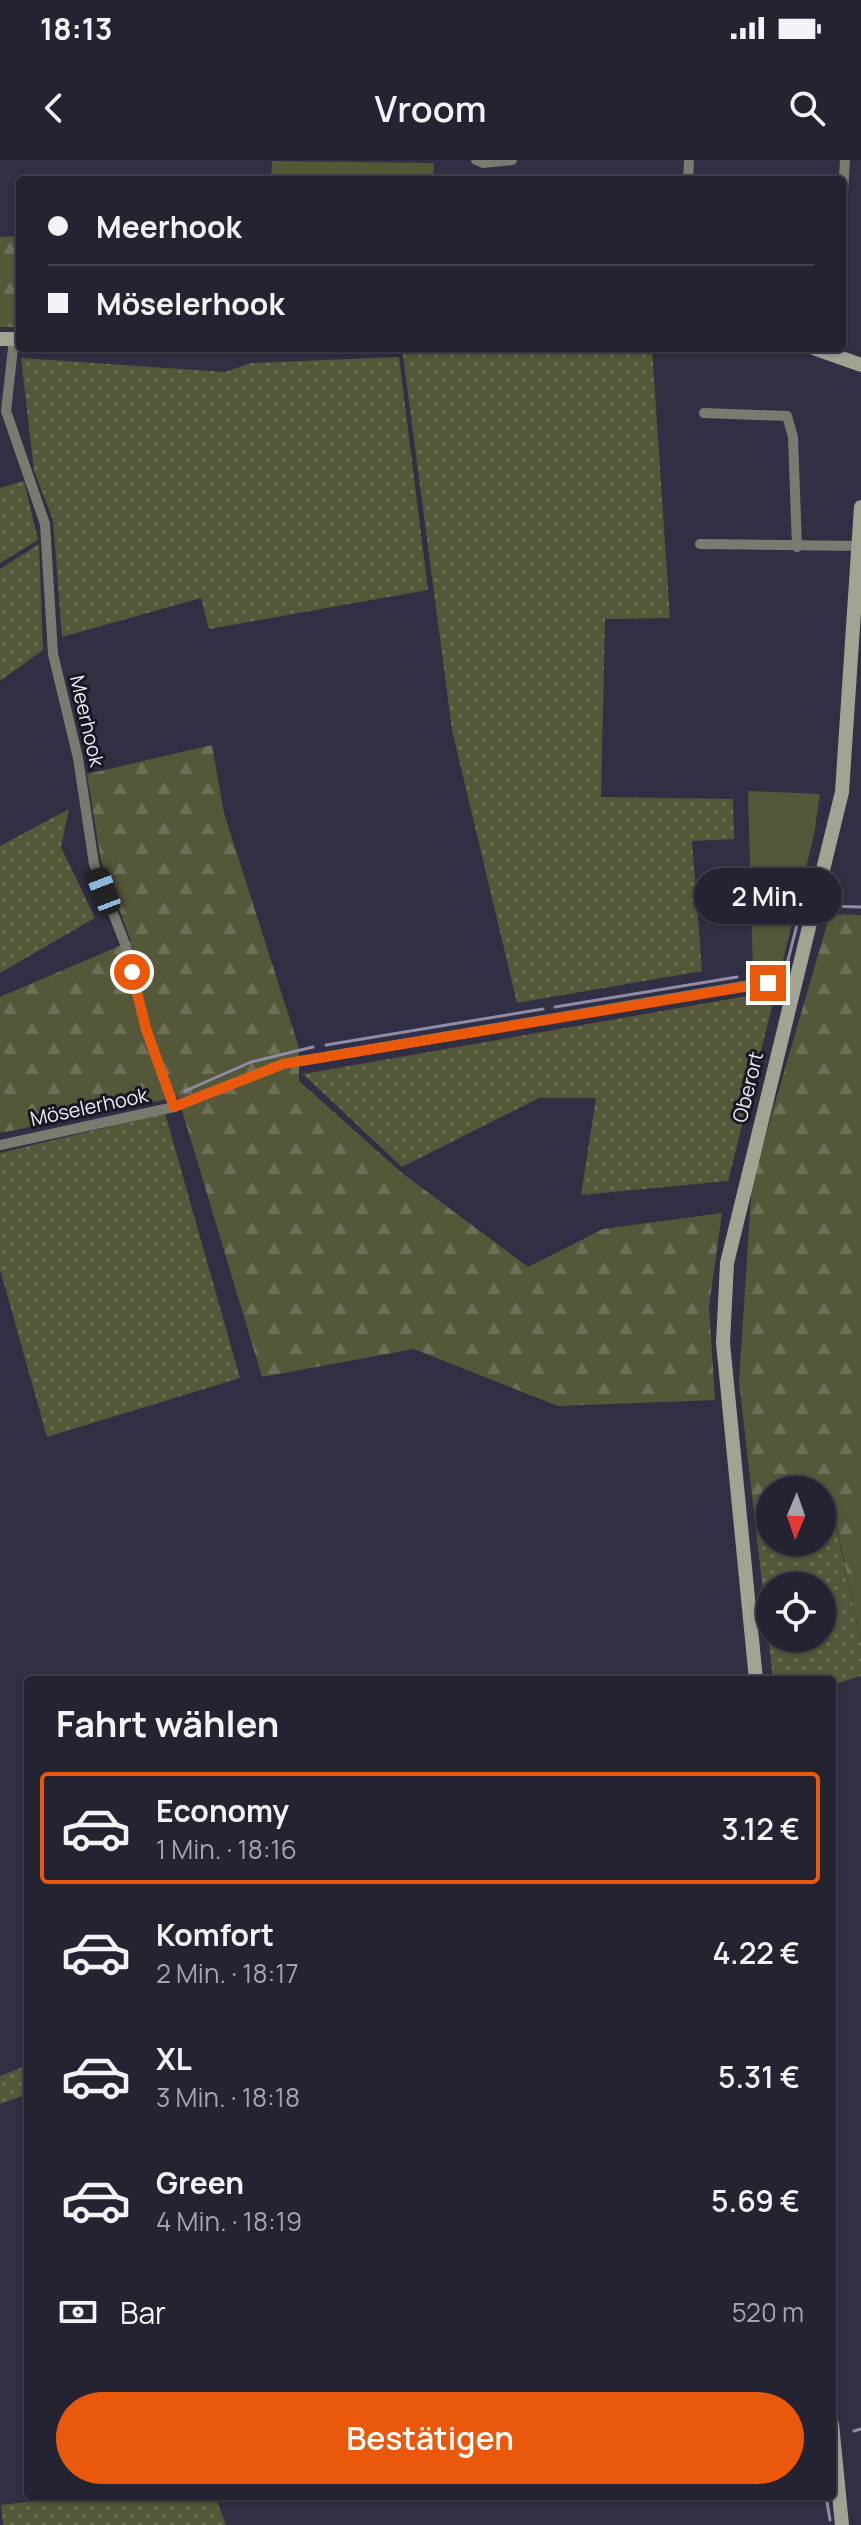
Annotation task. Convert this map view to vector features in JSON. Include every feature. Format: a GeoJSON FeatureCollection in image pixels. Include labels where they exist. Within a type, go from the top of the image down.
{"type":"FeatureCollection","features":[{"type":"Feature","properties":{"kind":"main road"},"geometry":{"type":"LineString","coordinates":[[824,352],[861,365]]}},
{"type":"Feature","properties":{"kind":"main road","name":"Oberort"},"geometry":{"type":"LineString","coordinates":[[756,1676],[726,1379],[723,1307],[733,1230],[840,802],[855,691],[861,507]]}},
{"type":"Feature","properties":{"kind":"main road"},"geometry":{"type":"LineString","coordinates":[[836,2464],[842,2525]]}},
{"type":"Feature","properties":{"kind":"street"},"geometry":{"type":"LineString","coordinates":[[476,160],[483,163],[512,160]]}},
{"type":"Feature","properties":{"kind":"street","name":"Meerhook"},"geometry":{"type":"LineString","coordinates":[[11,339],[6,411],[45,524],[53,654],[78,758],[94,864],[125,944],[146,1029],[174,1107]]}},
{"type":"Feature","properties":{"kind":"street"},"geometry":{"type":"LineString","coordinates":[[704,413],[787,416],[793,437],[797,547]]}},
{"type":"Feature","properties":{"kind":"street"},"geometry":{"type":"LineString","coordinates":[[700,544],[860,546]]}},
{"type":"Feature","properties":{"kind":"street","name":"Möselerhook"},"geometry":{"type":"LineString","coordinates":[[0,1145],[174,1107],[283,1064],[750,985],[795,984]]}},
{"type":"Feature","properties":{"kind":"green space"},"geometry":{"type":"Polygon","coordinates":[[[272,161],[434,163],[433,176],[271,176],[272,161]]]}},
{"type":"Feature","properties":{"kind":"green space"},"geometry":{"type":"Polygon","coordinates":[[[16,236],[16,327],[0,327],[0,237],[16,236]]]}},
{"type":"Feature","properties":{"kind":"green space"},"geometry":{"type":"Polygon","coordinates":[[[403,352],[652,352],[670,618],[605,619],[601,797],[733,799],[734,839],[692,841],[702,971],[517,1003],[452,730],[403,352]]]}},
{"type":"Feature","properties":{"kind":"green space"},"geometry":{"type":"Polygon","coordinates":[[[399,357],[428,590],[209,629],[201,598],[62,637],[53,520],[34,471],[21,358],[225,372],[251,363],[399,357]]]}},
{"type":"Feature","properties":{"kind":"green space"},"geometry":{"type":"Polygon","coordinates":[[[24,481],[38,540],[0,563],[0,488],[24,481]]]}},
{"type":"Feature","properties":{"kind":"green space"},"geometry":{"type":"Polygon","coordinates":[[[39,544],[43,650],[0,681],[0,569],[39,544]]]}},
{"type":"Feature","properties":{"kind":"green space"},"geometry":{"type":"Polygon","coordinates":[[[212,745],[224,813],[299,1048],[299,1081],[402,1173],[528,1267],[603,1229],[722,1213],[709,1306],[715,1400],[558,1406],[414,1349],[262,1377],[178,1097],[0,1133],[0,997],[131,941],[101,861],[87,774],[212,745]]]}},
{"type":"Feature","properties":{"kind":"green space"},"geometry":{"type":"Polygon","coordinates":[[[748,791],[820,794],[814,835],[782,964],[753,973],[748,791]]]}},
{"type":"Feature","properties":{"kind":"green space"},"geometry":{"type":"Polygon","coordinates":[[[69,809],[61,847],[95,918],[0,973],[0,846],[69,809]]]}},
{"type":"Feature","properties":{"kind":"green space"},"geometry":{"type":"Polygon","coordinates":[[[830,914],[861,915],[861,1643],[836,1522],[836,1476],[756,1476],[755,1521],[739,1382],[752,1182],[830,914]]]}},
{"type":"Feature","properties":{"kind":"green space"},"geometry":{"type":"Polygon","coordinates":[[[776,991],[728,1181],[581,1195],[596,1098],[539,1098],[402,1167],[303,1074],[776,991]]]}},
{"type":"Feature","properties":{"kind":"green space"},"geometry":{"type":"Polygon","coordinates":[[[165,1113],[240,1378],[47,1437],[0,1269],[0,1153],[165,1113]]]}},
{"type":"Feature","properties":{"kind":"green space"},"geometry":{"type":"Polygon","coordinates":[[[836,1526],[861,1643],[861,1676],[836,1684],[836,1676],[773,1676],[770,1652],[836,1652],[836,1572],[761,1572],[759,1556],[836,1556],[836,1526]]]}},
{"type":"Feature","properties":{"kind":"green space"},"geometry":{"type":"Polygon","coordinates":[[[24,2067],[24,2095],[0,2104],[0,2076],[24,2067]]]}},
{"type":"Feature","properties":{"kind":"green space"},"geometry":{"type":"Polygon","coordinates":[[[42,2500],[217,2500],[226,2525],[3,2525],[1,2505],[42,2500]]]}},
{"type":"Feature","properties":{"kind":"waterway"},"geometry":{"type":"LineString","coordinates":[[786,968],[802,905]]}},
{"type":"Feature","properties":{"kind":"waterway"},"geometry":{"type":"LineString","coordinates":[[827,906],[861,907]]}},
{"type":"Feature","properties":{"kind":"waterway"},"geometry":{"type":"LineString","coordinates":[[555,1007],[737,977]]}},
{"type":"Feature","properties":{"kind":"waterway"},"geometry":{"type":"LineString","coordinates":[[326,1045],[543,1009]]}},
{"type":"Feature","properties":{"kind":"waterway"},"geometry":{"type":"LineString","coordinates":[[185,1091],[251,1062],[313,1047]]}},
{"type":"Feature","properties":{"kind":"waterway"},"geometry":{"type":"LineString","coordinates":[[854,2431],[861,2429]]}},
{"type":"Feature","properties":{"kind":"waterway"},"geometry":{"type":"LineString","coordinates":[[827,2500],[830,2520]]}},
{"type":"Feature","properties":{"kind":"route"},"geometry":{"type":"LineString","coordinates":[[132,972],[146,1029],[174,1107],[283,1064],[768,983]]}}]}
